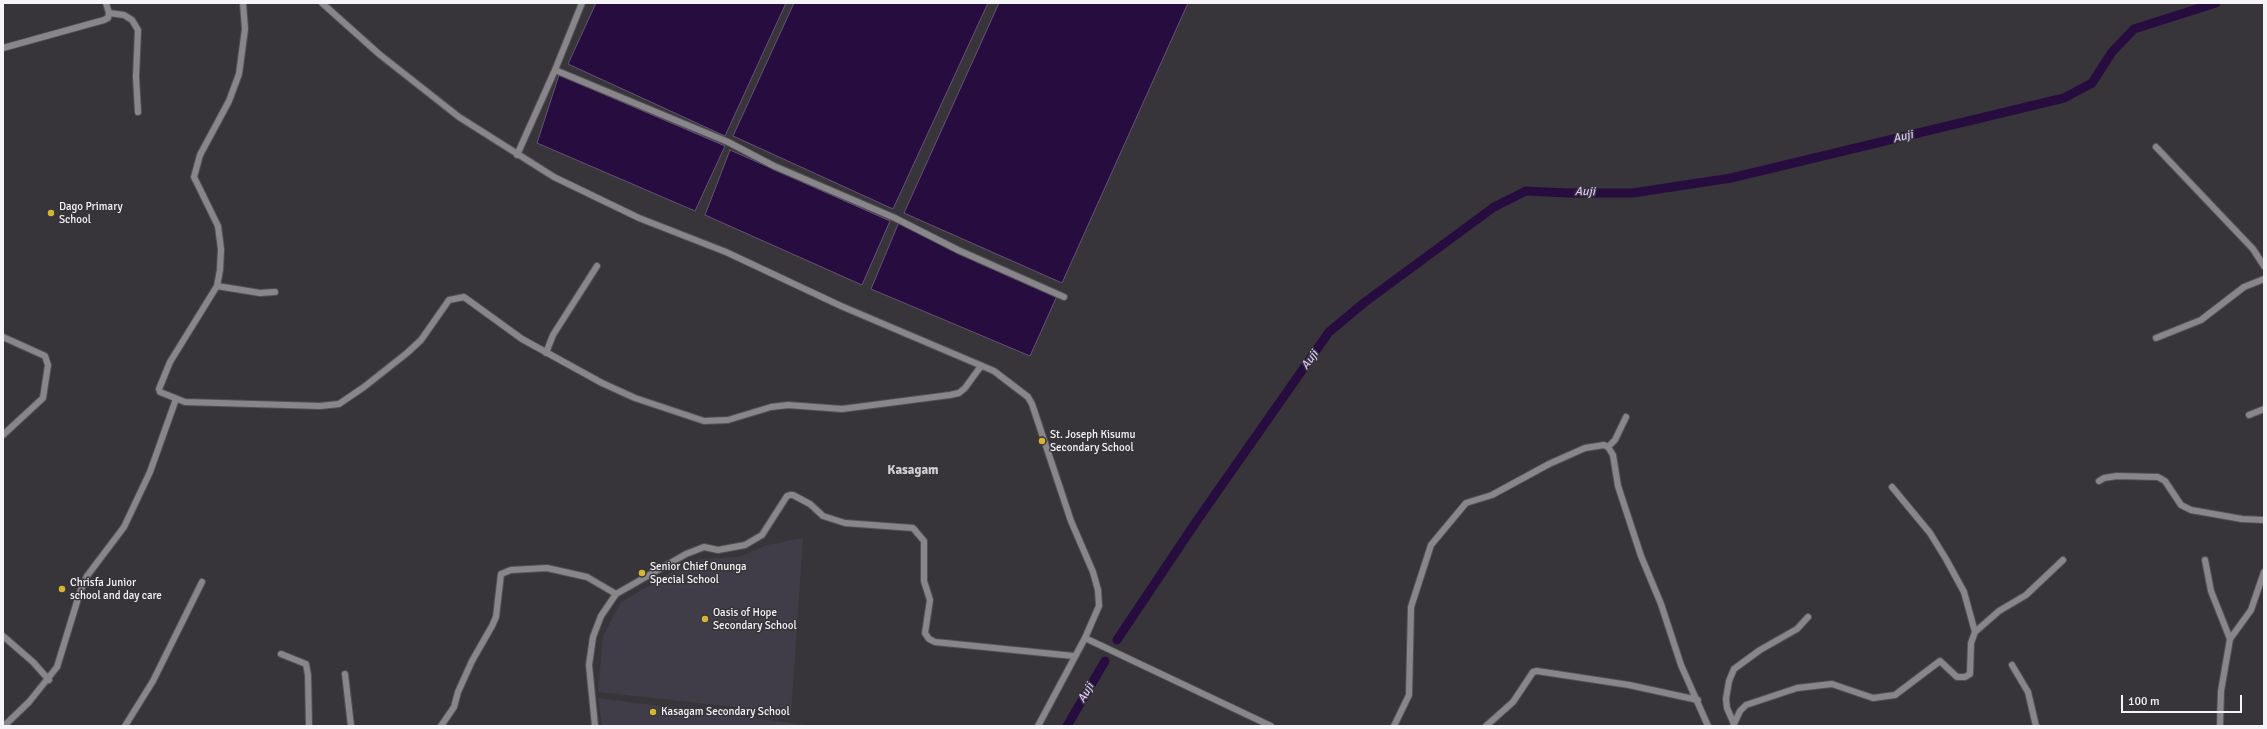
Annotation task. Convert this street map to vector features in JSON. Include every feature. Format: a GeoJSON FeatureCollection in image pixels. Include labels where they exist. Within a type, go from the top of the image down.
{"type":"FeatureCollection","features":[{"type":"Feature","properties":{"kind":"street"},"geometry":{"type":"LineString","coordinates":[[3,48],[104,20],[108,18],[109,12],[106,3]]}},
{"type":"Feature","properties":{"kind":"street"},"geometry":{"type":"LineString","coordinates":[[243,3],[245,29],[240,74],[229,100],[200,155],[194,177],[218,226],[221,248],[217,286],[205,307],[178,346],[159,389],[160,392],[176,400],[185,402],[320,406],[339,404],[364,388],[421,340],[440,310],[449,300],[464,297],[506,328],[546,353],[635,398],[704,421],[728,420],[771,407],[788,405],[829,409],[855,408],[950,395],[959,393],[965,388],[981,366]]}},
{"type":"Feature","properties":{"kind":"street"},"geometry":{"type":"LineString","coordinates":[[322,3],[399,70],[459,117],[554,177],[639,218],[726,252],[841,306],[981,366],[994,370],[1028,397],[1032,404],[1071,521],[1093,572],[1098,590],[1099,606],[1085,638],[1074,656],[1038,726]]}},
{"type":"Feature","properties":{"kind":"street"},"geometry":{"type":"LineString","coordinates":[[517,155],[555,70],[582,3]]}},
{"type":"Feature","properties":{"kind":"street"},"geometry":{"type":"LineString","coordinates":[[109,12],[124,15],[132,20],[138,30],[136,77],[138,112]]}},
{"type":"Feature","properties":{"kind":"street"},"geometry":{"type":"LineString","coordinates":[[555,70],[728,142],[774,166],[895,218],[958,250],[1064,297]]}},
{"type":"Feature","properties":{"kind":"street"},"geometry":{"type":"LineString","coordinates":[[2156,147],[2253,249],[2264,266]]}},
{"type":"Feature","properties":{"kind":"street"},"geometry":{"type":"LineString","coordinates":[[546,353],[553,335],[597,266]]}},
{"type":"Feature","properties":{"kind":"street"},"geometry":{"type":"LineString","coordinates":[[2156,338],[2201,320],[2244,287],[2264,279]]}},
{"type":"Feature","properties":{"kind":"street"},"geometry":{"type":"LineString","coordinates":[[217,286],[260,293],[275,292]]}},
{"type":"Feature","properties":{"kind":"street"},"geometry":{"type":"LineString","coordinates":[[3,337],[45,356],[48,365],[43,398],[3,435]]}},
{"type":"Feature","properties":{"kind":"street"},"geometry":{"type":"LineString","coordinates":[[4,726],[49,680],[57,668],[65,646],[80,592],[87,576],[124,527],[150,472],[176,400]]}},
{"type":"Feature","properties":{"kind":"street"},"geometry":{"type":"LineString","coordinates":[[2249,415],[2264,409]]}},
{"type":"Feature","properties":{"kind":"street"},"geometry":{"type":"LineString","coordinates":[[1608,447],[1615,440],[1626,417]]}},
{"type":"Feature","properties":{"kind":"street"},"geometry":{"type":"LineString","coordinates":[[1394,726],[1406,704],[1409,695],[1411,607],[1431,545],[1466,503],[1492,495],[1549,464],[1586,448],[1598,445],[1608,447],[1613,455],[1618,486],[1641,556],[1661,604],[1679,660],[1698,700],[1708,726]]}},
{"type":"Feature","properties":{"kind":"street"},"geometry":{"type":"LineString","coordinates":[[2099,482],[2104,478],[2117,476],[2158,477],[2170,487],[2181,505],[2191,510],[2246,519],[2264,520]]}},
{"type":"Feature","properties":{"kind":"street"},"geometry":{"type":"LineString","coordinates":[[1892,486],[1930,534],[1946,559],[1964,592],[1975,632]]}},
{"type":"Feature","properties":{"kind":"street"},"geometry":{"type":"LineString","coordinates":[[595,726],[589,665],[593,637],[602,616],[616,594],[692,551],[704,547],[718,550],[745,546],[762,535],[787,496],[793,495],[810,504],[823,516],[845,523],[912,528],[924,541],[924,581],[930,600],[925,633],[929,639],[935,642],[1074,656]]}},
{"type":"Feature","properties":{"kind":"street"},"geometry":{"type":"LineString","coordinates":[[1734,725],[1740,711],[1746,705],[1797,688],[1832,684],[1873,698],[1895,695],[1940,661],[1957,677],[1965,677],[1970,674],[1971,642],[1975,632],[1999,611],[2026,595],[2063,560]]}},
{"type":"Feature","properties":{"kind":"street"},"geometry":{"type":"LineString","coordinates":[[2205,560],[2211,591],[2230,639]]}},
{"type":"Feature","properties":{"kind":"street"},"geometry":{"type":"LineString","coordinates":[[441,726],[454,707],[458,692],[494,621],[501,574],[512,570],[547,568],[587,577],[616,594]]}},
{"type":"Feature","properties":{"kind":"street"},"geometry":{"type":"LineString","coordinates":[[2220,726],[2221,691],[2230,639],[2251,610],[2264,572]]}},
{"type":"Feature","properties":{"kind":"street"},"geometry":{"type":"LineString","coordinates":[[126,726],[153,681],[202,582]]}},
{"type":"Feature","properties":{"kind":"street"},"geometry":{"type":"LineString","coordinates":[[1734,725],[1727,708],[1726,699],[1729,681],[1734,670],[1760,650],[1797,629],[1808,617]]}},
{"type":"Feature","properties":{"kind":"street"},"geometry":{"type":"LineString","coordinates":[[3,636],[33,662],[49,680]]}},
{"type":"Feature","properties":{"kind":"street"},"geometry":{"type":"LineString","coordinates":[[1085,638],[1271,726]]}},
{"type":"Feature","properties":{"kind":"street"},"geometry":{"type":"LineString","coordinates":[[281,654],[306,664],[308,675],[310,726]]}},
{"type":"Feature","properties":{"kind":"street"},"geometry":{"type":"LineString","coordinates":[[2012,665],[2028,692],[2036,726]]}},
{"type":"Feature","properties":{"kind":"street"},"geometry":{"type":"LineString","coordinates":[[1486,726],[1513,702],[1533,672],[1537,671],[1629,685],[1698,700]]}},
{"type":"Feature","properties":{"kind":"street"},"geometry":{"type":"LineString","coordinates":[[345,674],[351,726]]}},
{"type":"Feature","properties":{"kind":"shaded area"},"geometry":{"type":"Polygon","coordinates":[[[596,3],[786,3],[725,136],[568,64],[596,3]]]}},
{"type":"Feature","properties":{"kind":"shaded area"},"geometry":{"type":"Polygon","coordinates":[[[794,3],[988,3],[893,209],[733,136],[794,3]]]}},
{"type":"Feature","properties":{"kind":"shaded area"},"geometry":{"type":"Polygon","coordinates":[[[999,3],[1188,3],[1062,283],[904,213],[999,3]]]}},
{"type":"Feature","properties":{"kind":"shaded area"},"geometry":{"type":"Polygon","coordinates":[[[559,75],[725,146],[695,211],[537,143],[559,75]]]}},
{"type":"Feature","properties":{"kind":"shaded area"},"geometry":{"type":"Polygon","coordinates":[[[730,150],[890,221],[862,285],[705,215],[730,150]]]}},
{"type":"Feature","properties":{"kind":"shaded area"},"geometry":{"type":"Polygon","coordinates":[[[899,222],[1057,296],[1030,356],[871,289],[899,222]]]}},
{"type":"Feature","properties":{"kind":"shaded area","name":"Oasis of Hope Secondary School"},"geometry":{"type":"Polygon","coordinates":[[[803,538],[791,713],[598,692],[603,636],[621,602],[671,573],[701,559],[739,557],[767,545],[803,538]]]}},
{"type":"Feature","properties":{"kind":"shaded area","name":"Kasagam Secondary School"},"geometry":{"type":"Polygon","coordinates":[[[598,698],[814,726],[602,726],[598,698]]]}},
{"type":"Feature","properties":{"kind":"waterway","name":"Auji"},"geometry":{"type":"LineString","coordinates":[[1117,640],[1198,519],[1329,332],[1365,302],[1494,207],[1526,191],[1568,193],[1633,193],[1731,178],[2064,98],[2092,83],[2112,52],[2134,29],[2216,3]]}},
{"type":"Feature","properties":{"kind":"waterway","name":"Auji"},"geometry":{"type":"LineString","coordinates":[[1067,726],[1105,661]]}},
{"type":"Feature","properties":{"kind":"place","name":"Dago Primary School"},"geometry":{"type":"Point","coordinates":[51,213]}},
{"type":"Feature","properties":{"kind":"place","name":"St. Joseph Kisumu Secondary School"},"geometry":{"type":"Point","coordinates":[1042,441]}},
{"type":"Feature","properties":{"kind":"place","name":"Senior Chief Onunga Special School"},"geometry":{"type":"Point","coordinates":[642,573]}},
{"type":"Feature","properties":{"kind":"place","name":"Chrisfa Junior school and day care"},"geometry":{"type":"Point","coordinates":[62,589]}},
{"type":"Feature","properties":{"kind":"place","name":"Oasis of Hope Secondary School"},"geometry":{"type":"Point","coordinates":[705,619]}},
{"type":"Feature","properties":{"kind":"place","name":"Kasagam Secondary School"},"geometry":{"type":"Point","coordinates":[653,712]}},
{"type":"Feature","properties":{"kind":"district","name":"Kasagam"},"geometry":{"type":"Point","coordinates":[913,471]}}]}
